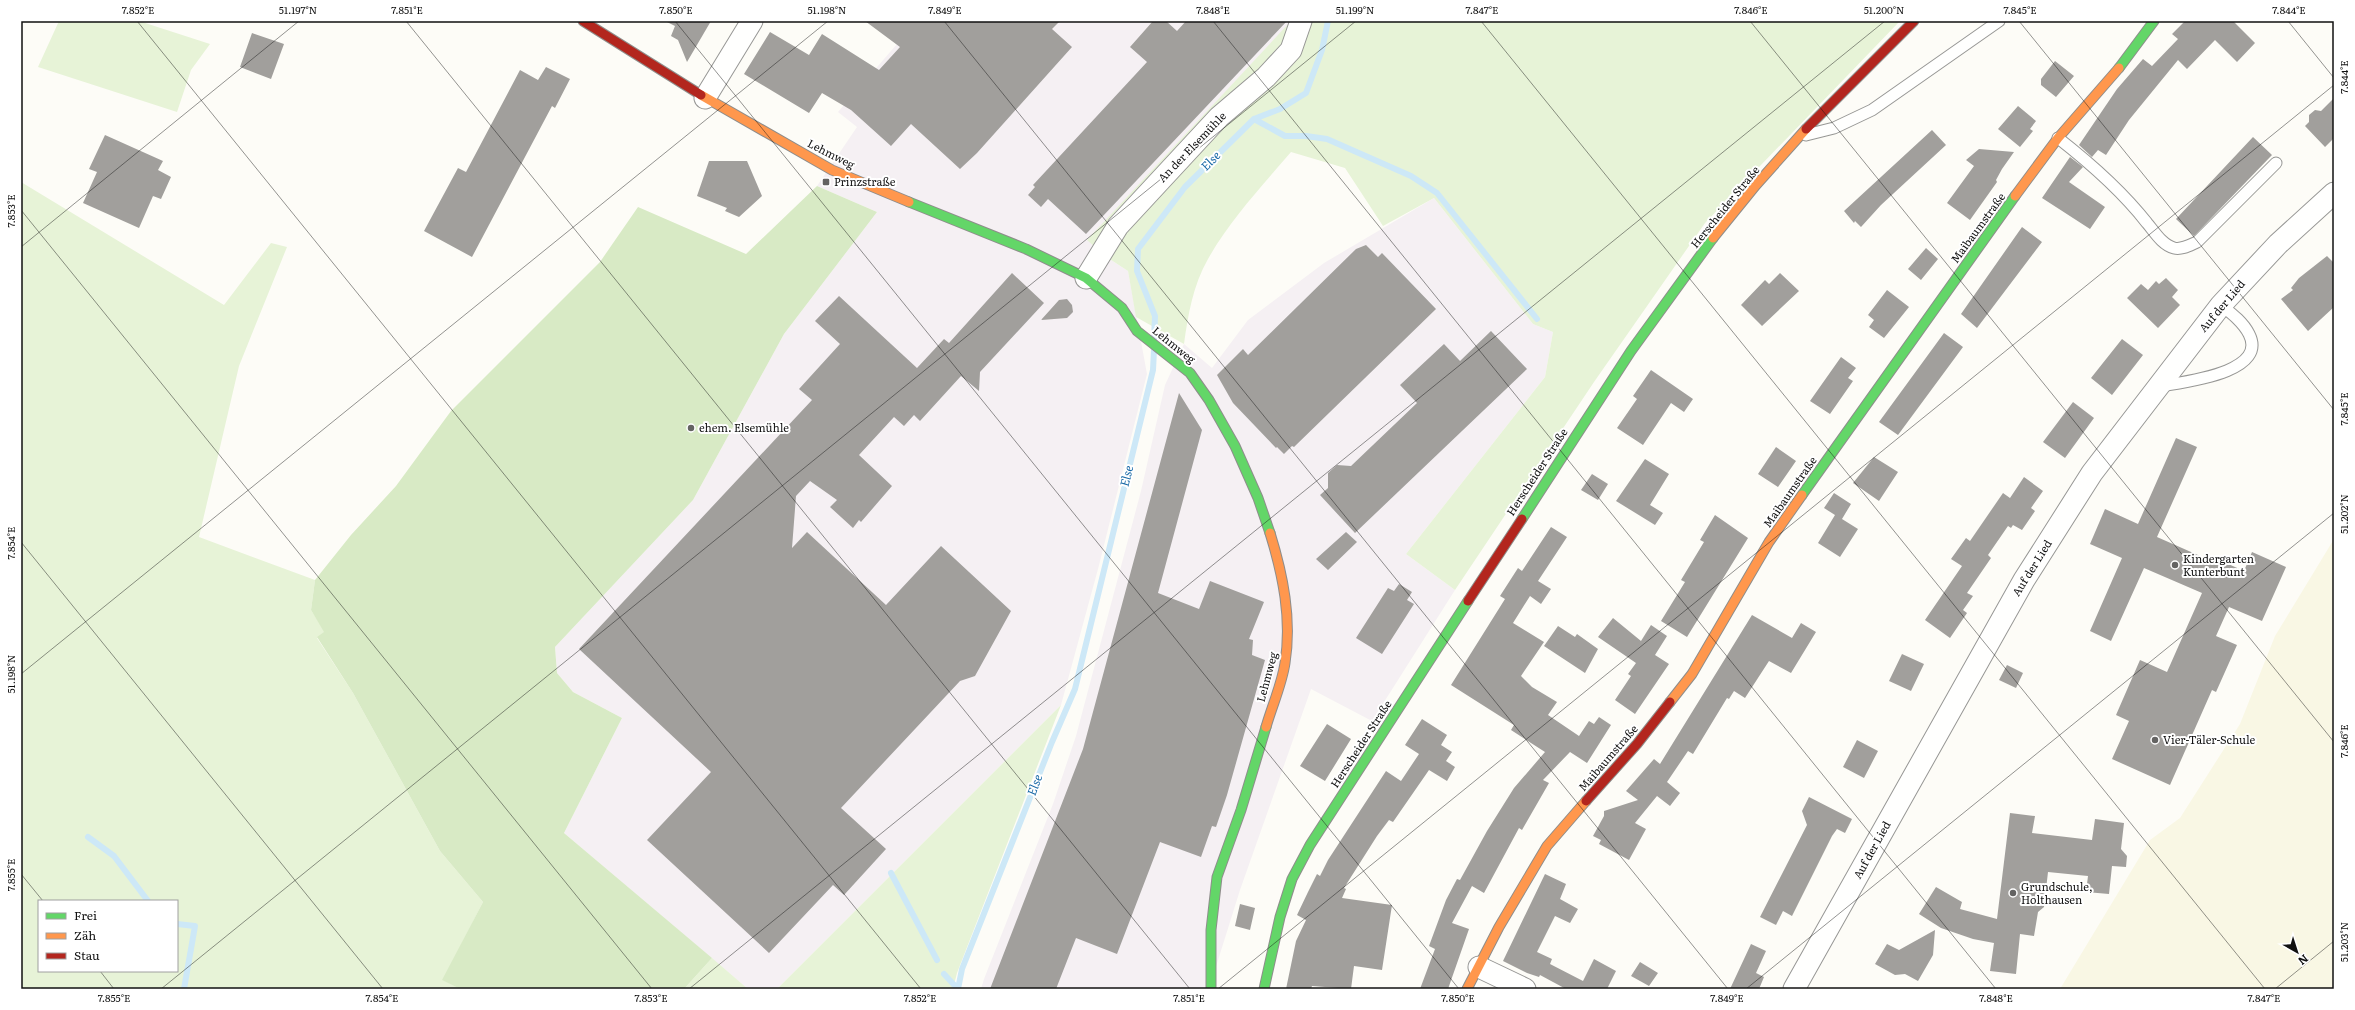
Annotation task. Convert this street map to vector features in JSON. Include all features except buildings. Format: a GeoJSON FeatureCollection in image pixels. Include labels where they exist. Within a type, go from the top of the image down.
{"type":"FeatureCollection","features":[{"type":"Feature","properties":{"kind":"street","name":"Lehmweg"},"geometry":{"type":"LineString","coordinates":[[583,21],[705,98],[832,170],[1026,249],[1086,278],[1122,308],[1137,331],[1190,373],[1209,400],[1235,446],[1258,498],[1275,550],[1285,597],[1288,628],[1285,664],[1240,810],[1217,877],[1211,930],[1211,989]]}},
{"type":"Feature","properties":{"kind":"street"},"geometry":{"type":"LineString","coordinates":[[705,98],[752,21]]}},
{"type":"Feature","properties":{"kind":"street","name":"An der Elsemühle"},"geometry":{"type":"LineString","coordinates":[[1086,278],[1118,226],[1219,117],[1266,76],[1291,50],[1300,21]]}},
{"type":"Feature","properties":{"kind":"street","name":"Herscheider Straße"},"geometry":{"type":"LineString","coordinates":[[1264,989],[1280,917],[1292,879],[1310,845],[1631,351],[1686,274],[1731,215],[1836,98],[1914,21]]}},
{"type":"Feature","properties":{"kind":"street","name":"Maibaumstraße"},"geometry":{"type":"LineString","coordinates":[[1467,989],[1502,921],[1547,846],[1638,744],[1692,674],[1769,542],[2058,138],[2119,68],[2154,21]]}},
{"type":"Feature","properties":{"kind":"street","name":"Auf der Lied"},"geometry":{"type":"LineString","coordinates":[[1794,989],[2024,580],[2092,473],[2221,305],[2278,244],[2334,193]]}},
{"type":"Feature","properties":{"kind":"street"},"geometry":{"type":"LineString","coordinates":[[1479,967],[1525,989]]}},
{"type":"Feature","properties":{"kind":"lane"},"geometry":{"type":"LineString","coordinates":[[1801,136],[1834,128],[1872,110],[1999,21]]}},
{"type":"Feature","properties":{"kind":"lane"},"geometry":{"type":"LineString","coordinates":[[2058,138],[2088,162],[2126,199],[2161,240],[2173,248],[2184,248],[2197,242],[2276,163]]}},
{"type":"Feature","properties":{"kind":"lane"},"geometry":{"type":"LineString","coordinates":[[2158,387],[2211,376],[2232,369],[2244,361],[2250,352],[2252,343],[2249,333],[2241,322],[2221,305]]}},
{"type":"Feature","properties":{"kind":"shaded area"},"geometry":{"type":"Polygon","coordinates":[[[917,21],[1291,21],[1105,256],[1128,271],[1147,374],[1098,569],[1061,705],[777,989],[748,989],[564,833],[622,718],[573,692],[557,673],[555,647],[693,500],[784,334],[877,212],[817,186],[857,127],[838,112],[917,21]]]}},
{"type":"Feature","properties":{"kind":"shaded area"},"geometry":{"type":"Polygon","coordinates":[[[1434,198],[1533,324],[1553,332],[1545,377],[1406,554],[1455,590],[1372,721],[1311,689],[1240,890],[1209,989],[981,989],[1053,804],[1076,736],[1141,491],[1165,385],[1184,344],[1212,368],[1248,320],[1324,263],[1434,198]]]}},
{"type":"Feature","properties":{"kind":"shaded area"},"geometry":{"type":"Polygon","coordinates":[[[2334,539],[2334,989],[2060,989],[2150,840],[2180,818],[2240,724],[2275,636],[2334,539]]]}},
{"type":"Feature","properties":{"kind":"green space"},"geometry":{"type":"Polygon","coordinates":[[[59,21],[139,21],[210,44],[191,70],[177,112],[38,67],[59,21]]]}},
{"type":"Feature","properties":{"kind":"green space"},"geometry":{"type":"Polygon","coordinates":[[[1291,21],[1900,21],[1705,223],[1594,382],[1455,590],[1406,554],[1545,377],[1553,332],[1533,324],[1434,198],[1383,226],[1345,168],[1291,152],[1236,217],[1208,259],[1198,279],[1189,311],[1184,344],[1136,317],[1128,271],[1105,256],[1087,240],[1291,21]]]}},
{"type":"Feature","properties":{"kind":"green space"},"geometry":{"type":"Polygon","coordinates":[[[21,182],[224,305],[271,243],[287,247],[239,366],[199,537],[315,580],[311,610],[325,632],[317,638],[353,693],[440,851],[483,902],[443,980],[460,989],[21,989],[21,182]]]}},
{"type":"Feature","properties":{"kind":"green space"},"geometry":{"type":"Polygon","coordinates":[[[817,186],[877,212],[784,334],[693,500],[555,647],[557,673],[573,692],[622,718],[564,833],[712,958],[684,989],[460,989],[442,980],[483,902],[440,851],[353,693],[317,637],[324,632],[311,610],[315,580],[351,535],[396,486],[451,411],[600,262],[638,207],[746,254],[817,186]]]}},
{"type":"Feature","properties":{"kind":"green space"},"geometry":{"type":"Polygon","coordinates":[[[1061,705],[957,973],[953,989],[777,989],[1061,705]]]}},
{"type":"Feature","properties":{"kind":"green space"},"geometry":{"type":"Polygon","coordinates":[[[712,958],[748,989],[684,989],[712,958]]]}},
{"type":"Feature","properties":{"kind":"waterway","name":"Else"},"geometry":{"type":"LineString","coordinates":[[1154,339],[1155,316],[1137,271],[1138,249],[1185,187],[1254,119],[1280,109],[1306,93],[1322,50],[1328,21]]}},
{"type":"Feature","properties":{"kind":"waterway"},"geometry":{"type":"LineString","coordinates":[[1254,119],[1285,136],[1306,136],[1327,139],[1411,176],[1437,193],[1537,319]]}},
{"type":"Feature","properties":{"kind":"waterway","name":"Else"},"geometry":{"type":"LineString","coordinates":[[958,989],[962,969],[1052,742],[1075,689],[1153,370],[1154,350]]}},
{"type":"Feature","properties":{"kind":"waterway"},"geometry":{"type":"LineString","coordinates":[[88,837],[114,856],[147,900]]}},
{"type":"Feature","properties":{"kind":"waterway"},"geometry":{"type":"LineString","coordinates":[[891,873],[937,960]]}},
{"type":"Feature","properties":{"kind":"waterway"},"geometry":{"type":"LineString","coordinates":[[178,924],[195,926],[184,989]]}},
{"type":"Feature","properties":{"kind":"waterway"},"geometry":{"type":"LineString","coordinates":[[944,974],[958,989]]}},
{"type":"Feature","properties":{"kind":"traffic: fast"},"geometry":{"type":"LineString","coordinates":[[2119,68],[2154,21]]}},
{"type":"Feature","properties":{"kind":"traffic: fast"},"geometry":{"type":"LineString","coordinates":[[1802,495],[2015,196]]}},
{"type":"Feature","properties":{"kind":"traffic: fast"},"geometry":{"type":"LineString","coordinates":[[909,202],[1026,249],[1086,278],[1122,308],[1137,331],[1190,373],[1209,400],[1235,446],[1258,498],[1270,533]]}},
{"type":"Feature","properties":{"kind":"traffic: fast"},"geometry":{"type":"LineString","coordinates":[[1522,519],[1631,351],[1713,238]]}},
{"type":"Feature","properties":{"kind":"traffic: fast"},"geometry":{"type":"LineString","coordinates":[[1264,989],[1280,917],[1292,879],[1310,845],[1468,601]]}},
{"type":"Feature","properties":{"kind":"traffic: fast"},"geometry":{"type":"LineString","coordinates":[[1211,989],[1211,930],[1217,877],[1241,810],[1266,727]]}},
{"type":"Feature","properties":{"kind":"traffic: slow"},"geometry":{"type":"LineString","coordinates":[[2015,196],[2058,138],[2119,68]]}},
{"type":"Feature","properties":{"kind":"traffic: slow"},"geometry":{"type":"LineString","coordinates":[[701,95],[832,170],[909,202]]}},
{"type":"Feature","properties":{"kind":"traffic: slow"},"geometry":{"type":"LineString","coordinates":[[1713,238],[1756,185],[1806,129]]}},
{"type":"Feature","properties":{"kind":"traffic: slow"},"geometry":{"type":"LineString","coordinates":[[1670,702],[1692,674],[1769,542],[1802,495]]}},
{"type":"Feature","properties":{"kind":"traffic: slow"},"geometry":{"type":"LineString","coordinates":[[1266,727],[1284,671],[1287,647],[1287,614],[1285,597],[1279,565],[1270,533]]}},
{"type":"Feature","properties":{"kind":"traffic: slow"},"geometry":{"type":"LineString","coordinates":[[1467,989],[1499,927],[1547,846],[1586,801]]}},
{"type":"Feature","properties":{"kind":"traffic: jam"},"geometry":{"type":"LineString","coordinates":[[583,21],[701,95]]}},
{"type":"Feature","properties":{"kind":"traffic: jam"},"geometry":{"type":"LineString","coordinates":[[1806,129],[1914,21]]}},
{"type":"Feature","properties":{"kind":"traffic: jam"},"geometry":{"type":"LineString","coordinates":[[1468,601],[1522,519]]}},
{"type":"Feature","properties":{"kind":"traffic: jam"},"geometry":{"type":"LineString","coordinates":[[1586,801],[1637,744],[1670,702]]}},
{"type":"Feature","properties":{"kind":"place","name":"Prinzstraße"},"geometry":{"type":"Point","coordinates":[826,182]}},
{"type":"Feature","properties":{"kind":"place","name":"ehem. Elsemühle"},"geometry":{"type":"Point","coordinates":[691,428]}},
{"type":"Feature","properties":{"kind":"place","name":"Kindergarten Kunterbunt"},"geometry":{"type":"Point","coordinates":[2175,565]}},
{"type":"Feature","properties":{"kind":"place","name":"Vier-Täler-Schule"},"geometry":{"type":"Point","coordinates":[2155,740]}},
{"type":"Feature","properties":{"kind":"place","name":"Grundschule, Holthausen"},"geometry":{"type":"Point","coordinates":[2013,893]}}]}
